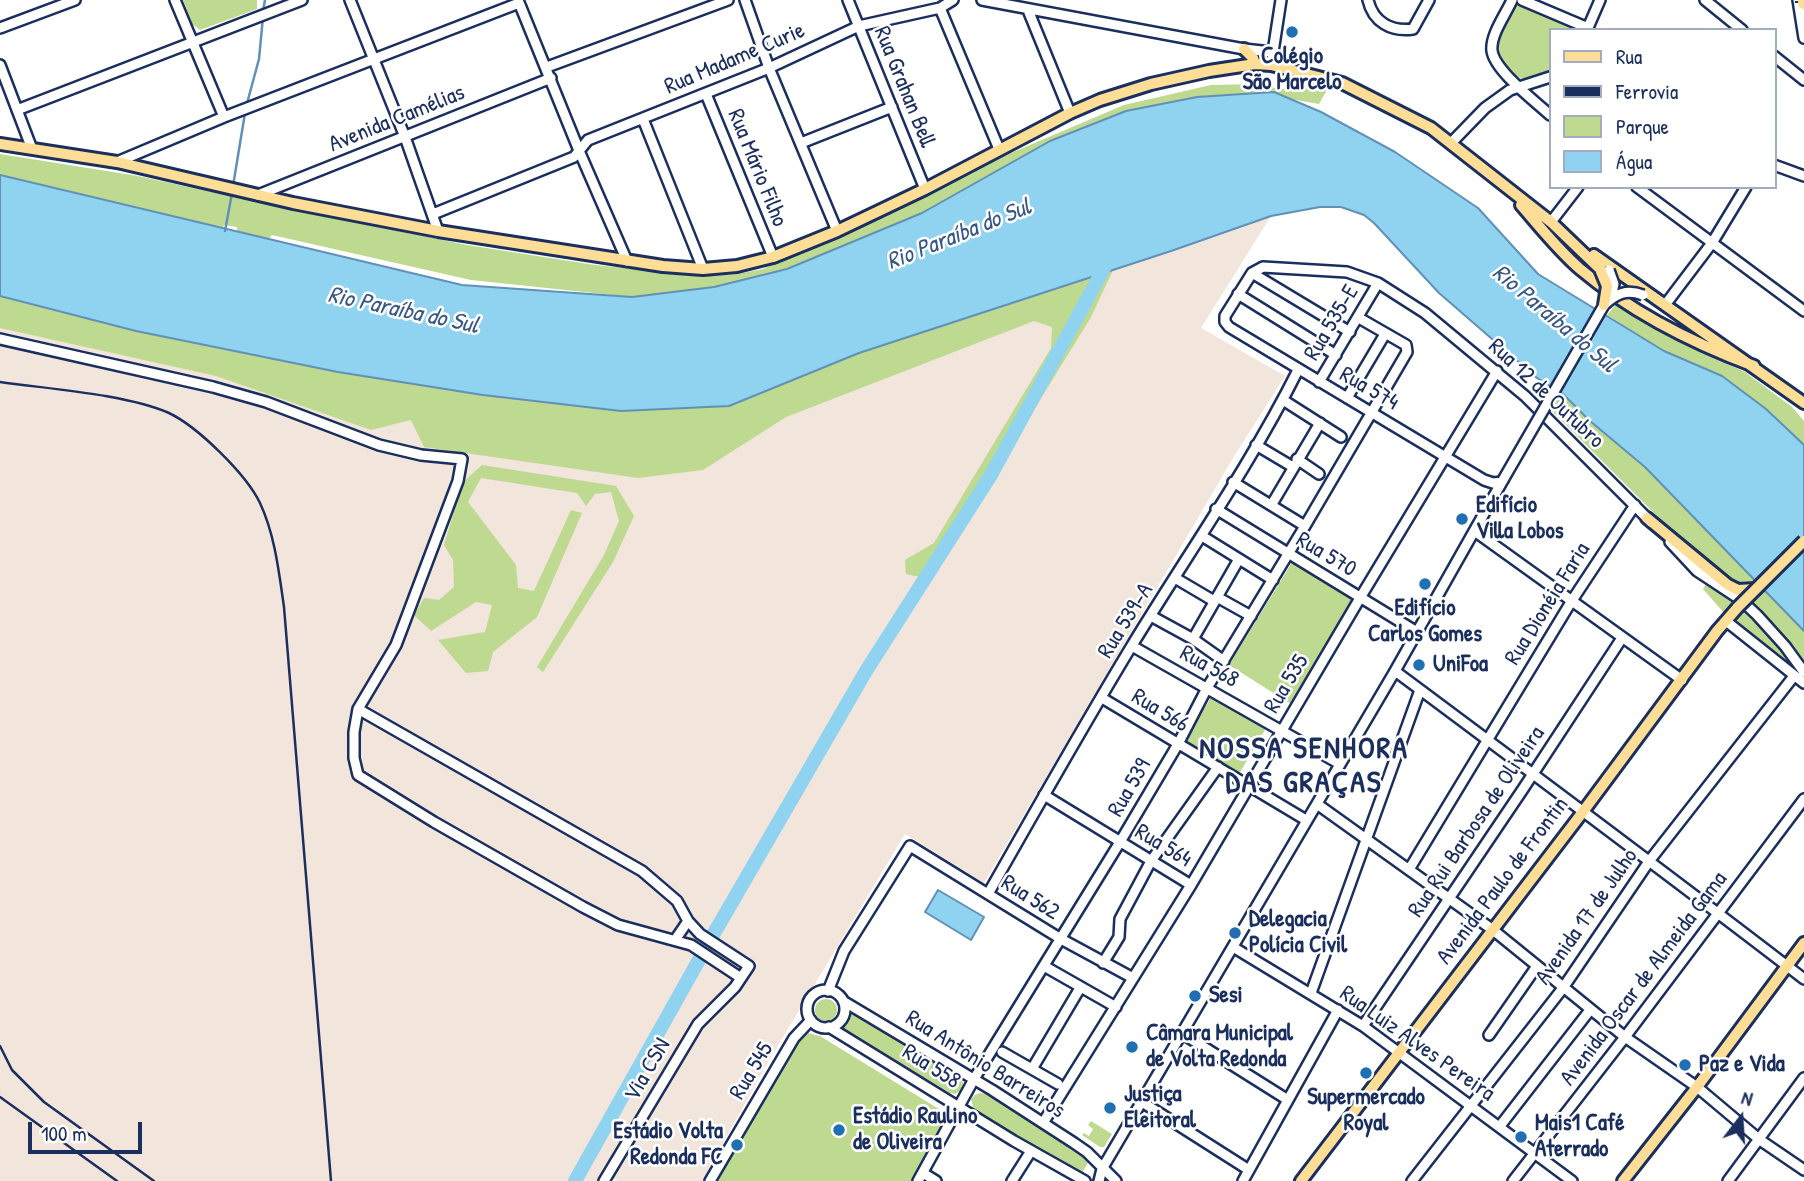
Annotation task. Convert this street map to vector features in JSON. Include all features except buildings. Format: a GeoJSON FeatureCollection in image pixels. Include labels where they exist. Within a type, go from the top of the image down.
{"type":"FeatureCollection","features":[{"type":"Feature","properties":{"kind":"main road"},"geometry":{"type":"LineString","coordinates":[[1244,49],[1255,64]]}},
{"type":"Feature","properties":{"kind":"main road"},"geometry":{"type":"LineString","coordinates":[[0,144],[117,162],[239,191],[438,232],[627,261],[703,269],[737,266],[773,257],[837,231],[1100,100],[1209,71],[1255,64],[1271,65],[1342,83],[1398,110],[1452,142],[1604,267],[1754,366],[1803,404]]}},
{"type":"Feature","properties":{"kind":"main road"},"geometry":{"type":"LineString","coordinates":[[1484,169],[1569,258],[1597,282],[1669,328],[1754,366]]}},
{"type":"Feature","properties":{"kind":"main road"},"geometry":{"type":"LineString","coordinates":[[1604,267],[1608,301]]}},
{"type":"Feature","properties":{"kind":"main road"},"geometry":{"type":"LineString","coordinates":[[1647,518],[1731,587],[1742,591],[1756,589]]}},
{"type":"Feature","properties":{"kind":"main road","name":"Avenida Paulo de Frontin"},"geometry":{"type":"LineString","coordinates":[[1301,1181],[1726,621],[1804,541]]}},
{"type":"Feature","properties":{"kind":"main road"},"geometry":{"type":"LineString","coordinates":[[1623,1181],[1804,943]]}},
{"type":"Feature","properties":{"kind":"street"},"geometry":{"type":"LineString","coordinates":[[0,29],[75,0]]}},
{"type":"Feature","properties":{"kind":"street"},"geometry":{"type":"LineString","coordinates":[[175,0],[191,44],[224,117]]}},
{"type":"Feature","properties":{"kind":"street"},"geometry":{"type":"LineString","coordinates":[[17,110],[302,0]]}},
{"type":"Feature","properties":{"kind":"street"},"geometry":{"type":"LineString","coordinates":[[349,0],[405,137],[438,232]]}},
{"type":"Feature","properties":{"kind":"street"},"geometry":{"type":"LineString","coordinates":[[547,67],[728,0]]}},
{"type":"Feature","properties":{"kind":"street"},"geometry":{"type":"LineString","coordinates":[[745,0],[769,68],[837,231]]}},
{"type":"Feature","properties":{"kind":"street","name":"Rua Grahan Bell"},"geometry":{"type":"LineString","coordinates":[[848,0],[925,189]]}},
{"type":"Feature","properties":{"kind":"street","name":"Rua Madame Curie"},"geometry":{"type":"LineString","coordinates":[[433,214],[574,158],[588,140],[769,68],[859,26],[940,8],[953,0]]}},
{"type":"Feature","properties":{"kind":"street"},"geometry":{"type":"LineString","coordinates":[[982,0],[1271,52]]}},
{"type":"Feature","properties":{"kind":"street"},"geometry":{"type":"LineString","coordinates":[[1271,65],[1280,0]]}},
{"type":"Feature","properties":{"kind":"street"},"geometry":{"type":"LineString","coordinates":[[1368,0],[1375,19],[1391,28],[1402,30],[1413,29],[1429,0]]}},
{"type":"Feature","properties":{"kind":"street"},"geometry":{"type":"LineString","coordinates":[[1512,0],[1493,42],[1492,52],[1498,65],[1548,112]]}},
{"type":"Feature","properties":{"kind":"street"},"geometry":{"type":"LineString","coordinates":[[1522,0],[1586,28]]}},
{"type":"Feature","properties":{"kind":"street"},"geometry":{"type":"LineString","coordinates":[[1588,28],[1600,0]]}},
{"type":"Feature","properties":{"kind":"street"},"geometry":{"type":"LineString","coordinates":[[1706,0],[1740,28]]}},
{"type":"Feature","properties":{"kind":"street"},"geometry":{"type":"LineString","coordinates":[[1798,0],[1803,5],[1804,38]]}},
{"type":"Feature","properties":{"kind":"street"},"geometry":{"type":"LineString","coordinates":[[117,162],[236,112],[519,2],[627,261]]}},
{"type":"Feature","properties":{"kind":"street"},"geometry":{"type":"LineString","coordinates":[[940,8],[999,149]]}},
{"type":"Feature","properties":{"kind":"street"},"geometry":{"type":"LineString","coordinates":[[1028,10],[1070,113]]}},
{"type":"Feature","properties":{"kind":"street"},"geometry":{"type":"LineString","coordinates":[[1776,58],[1804,80]]}},
{"type":"Feature","properties":{"kind":"street"},"geometry":{"type":"LineString","coordinates":[[0,65],[32,149]]}},
{"type":"Feature","properties":{"kind":"street","name":"Avenida Camélias"},"geometry":{"type":"LineString","coordinates":[[258,195],[551,78]]}},
{"type":"Feature","properties":{"kind":"street"},"geometry":{"type":"LineString","coordinates":[[1452,142],[1485,107],[1519,86],[1527,86],[1548,78]]}},
{"type":"Feature","properties":{"kind":"street","name":"Rua Mário Filho"},"geometry":{"type":"LineString","coordinates":[[706,94],[773,257]]}},
{"type":"Feature","properties":{"kind":"street"},"geometry":{"type":"LineString","coordinates":[[802,143],[892,107]]}},
{"type":"Feature","properties":{"kind":"street"},"geometry":{"type":"LineString","coordinates":[[643,119],[703,269]]}},
{"type":"Feature","properties":{"kind":"street"},"geometry":{"type":"LineString","coordinates":[[1776,166],[1804,176]]}},
{"type":"Feature","properties":{"kind":"street"},"geometry":{"type":"LineString","coordinates":[[1551,222],[1576,189]]}},
{"type":"Feature","properties":{"kind":"street"},"geometry":{"type":"LineString","coordinates":[[1640,189],[1804,311]]}},
{"type":"Feature","properties":{"kind":"street"},"geometry":{"type":"LineString","coordinates":[[1099,1181],[1102,1169],[1395,671],[1608,301],[1626,291],[1662,303],[1712,243],[1745,189]]}},
{"type":"Feature","properties":{"kind":"street","name":"Rua 12 de Outubro"},"geometry":{"type":"LineString","coordinates":[[1252,273],[1263,267],[1347,272],[1378,283],[1425,313],[1497,371],[1549,419],[1697,571],[1744,603],[1764,622],[1785,646],[1799,674]]}},
{"type":"Feature","properties":{"kind":"street"},"geometry":{"type":"LineString","coordinates":[[1336,355],[1238,294],[1252,273],[1350,332]]}},
{"type":"Feature","properties":{"kind":"street","name":"Rua 535-E"},"geometry":{"type":"LineString","coordinates":[[1319,382],[1378,283]]}},
{"type":"Feature","properties":{"kind":"street","name":"Rua 574"},"geometry":{"type":"LineString","coordinates":[[1238,294],[1225,316],[1229,327],[1487,482],[1503,481]]}},
{"type":"Feature","properties":{"kind":"street"},"geometry":{"type":"LineString","coordinates":[[1347,398],[1385,334],[1359,318]]}},
{"type":"Feature","properties":{"kind":"street","name":"Rua 539"},"geometry":{"type":"LineString","coordinates":[[920,1177],[974,1079],[1120,842],[1178,744],[1207,688],[1306,526],[1408,348],[1385,334]]}},
{"type":"Feature","properties":{"kind":"street"},"geometry":{"type":"LineString","coordinates":[[0,340],[213,387],[266,402],[379,445],[421,455],[462,459],[458,481],[396,645],[358,709],[354,745],[358,775],[583,907],[618,925],[691,946],[741,978]]}},
{"type":"Feature","properties":{"kind":"street","name":"Rua 539-A"},"geometry":{"type":"LineString","coordinates":[[988,894],[1132,646],[1202,536],[1283,400],[1298,370]]}},
{"type":"Feature","properties":{"kind":"street","name":"Rua 535"},"geometry":{"type":"LineString","coordinates":[[1043,1123],[1191,885],[1497,371]]}},
{"type":"Feature","properties":{"kind":"street"},"geometry":{"type":"LineString","coordinates":[[1283,400],[1341,437]]}},
{"type":"Feature","properties":{"kind":"street"},"geometry":{"type":"LineString","coordinates":[[1272,504],[1320,423]]}},
{"type":"Feature","properties":{"kind":"street"},"geometry":{"type":"LineString","coordinates":[[1255,444],[1319,474]]}},
{"type":"Feature","properties":{"kind":"street"},"geometry":{"type":"LineString","coordinates":[[1233,482],[1306,526]]}},
{"type":"Feature","properties":{"kind":"street","name":"Rua Dionéia Faria"},"geometry":{"type":"LineString","coordinates":[[1410,868],[1571,602],[1635,505]]}},
{"type":"Feature","properties":{"kind":"street","name":"Rua 570"},"geometry":{"type":"LineString","coordinates":[[1216,509],[1417,632]]}},
{"type":"Feature","properties":{"kind":"street"},"geometry":{"type":"LineString","coordinates":[[1476,531],[1682,680]]}},
{"type":"Feature","properties":{"kind":"street"},"geometry":{"type":"LineString","coordinates":[[1202,536],[1273,580]]}},
{"type":"Feature","properties":{"kind":"street"},"geometry":{"type":"LineString","coordinates":[[1193,639],[1239,559]]}},
{"type":"Feature","properties":{"kind":"street"},"geometry":{"type":"LineString","coordinates":[[1175,579],[1251,616]]}},
{"type":"Feature","properties":{"kind":"street"},"geometry":{"type":"LineString","coordinates":[[1151,616],[1193,639],[1224,661]]}},
{"type":"Feature","properties":{"kind":"street"},"geometry":{"type":"LineString","coordinates":[[1726,621],[1799,674],[1804,683]]}},
{"type":"Feature","properties":{"kind":"street","name":"Rua Rui Barbosa de Oliveira"},"geometry":{"type":"LineString","coordinates":[[1363,1026],[1622,638]]}},
{"type":"Feature","properties":{"kind":"street","name":"Rua 568"},"geometry":{"type":"LineString","coordinates":[[1132,646],[1340,764]]}},
{"type":"Feature","properties":{"kind":"street"},"geometry":{"type":"LineString","coordinates":[[1395,671],[1582,813],[1650,860],[1804,979]]}},
{"type":"Feature","properties":{"kind":"street","name":"Avenida 17 de Julho"},"geometry":{"type":"LineString","coordinates":[[1412,1181],[1563,988],[1650,860],[1799,674]]}},
{"type":"Feature","properties":{"kind":"street"},"geometry":{"type":"LineString","coordinates":[[1311,993],[1420,690]]}},
{"type":"Feature","properties":{"kind":"street","name":"Rua 566"},"geometry":{"type":"LineString","coordinates":[[1102,698],[1307,820]]}},
{"type":"Feature","properties":{"kind":"street"},"geometry":{"type":"LineString","coordinates":[[358,709],[642,871],[677,901],[688,921],[675,940]]}},
{"type":"Feature","properties":{"kind":"street"},"geometry":{"type":"LineString","coordinates":[[1103,963],[1119,937],[1120,919],[1151,861],[1218,767]]}},
{"type":"Feature","properties":{"kind":"street","name":"Rua 564"},"geometry":{"type":"LineString","coordinates":[[1044,795],[1191,885]]}},
{"type":"Feature","properties":{"kind":"street","name":"Avenida Oscar de Almeida Gama"},"geometry":{"type":"LineString","coordinates":[[1513,1181],[1804,799]]}},
{"type":"Feature","properties":{"kind":"street"},"geometry":{"type":"LineString","coordinates":[[1317,804],[1493,930],[1590,1010],[1804,1170]]}},
{"type":"Feature","properties":{"kind":"street","name":"Rua 562"},"geometry":{"type":"LineString","coordinates":[[828,990],[844,951],[910,846],[1061,939],[1133,978]]}},
{"type":"Feature","properties":{"kind":"street","name":"Via CSN"},"geometry":{"type":"LineString","coordinates":[[604,1181],[692,1033],[735,987],[749,966],[700,934],[688,921]]}},
{"type":"Feature","properties":{"kind":"street","name":"Rua Luiz Alves Pereira"},"geometry":{"type":"LineString","coordinates":[[1233,947],[1363,1026],[1572,1181]]}},
{"type":"Feature","properties":{"kind":"street"},"geometry":{"type":"LineString","coordinates":[[1044,967],[1116,1007]]}},
{"type":"Feature","properties":{"kind":"street"},"geometry":{"type":"LineString","coordinates":[[1489,1035],[1537,967]]}},
{"type":"Feature","properties":{"kind":"street"},"geometry":{"type":"LineString","coordinates":[[1032,1069],[1080,988]]}},
{"type":"Feature","properties":{"kind":"street"},"geometry":{"type":"LineString","coordinates":[[828,990],[842,1001],[842,1017],[829,1027],[819,1026],[807,1014],[808,1002],[816,993],[828,990]]}},
{"type":"Feature","properties":{"kind":"street","name":"Rua Antônio Barreiros"},"geometry":{"type":"LineString","coordinates":[[842,1001],[992,1090],[1083,1149],[1116,1181]]}},
{"type":"Feature","properties":{"kind":"street"},"geometry":{"type":"LineString","coordinates":[[1243,1181],[1338,1010]]}},
{"type":"Feature","properties":{"kind":"street"},"geometry":{"type":"LineString","coordinates":[[1500,1126],[1590,1010]]}},
{"type":"Feature","properties":{"kind":"street","name":"Rua 545"},"geometry":{"type":"LineString","coordinates":[[710,1181],[794,1038],[811,1020]]}},
{"type":"Feature","properties":{"kind":"street","name":"Rua 558"},"geometry":{"type":"LineString","coordinates":[[829,1027],[1031,1151],[1085,1181]]}},
{"type":"Feature","properties":{"kind":"street"},"geometry":{"type":"LineString","coordinates":[[1183,1034],[1288,1100]]}},
{"type":"Feature","properties":{"kind":"street"},"geometry":{"type":"LineString","coordinates":[[1002,1052],[1058,1084]]}},
{"type":"Feature","properties":{"kind":"street"},"geometry":{"type":"LineString","coordinates":[[1728,1181],[1804,1078]]}},
{"type":"Feature","properties":{"kind":"street"},"geometry":{"type":"LineString","coordinates":[[964,1097],[976,1089],[992,1090]]}},
{"type":"Feature","properties":{"kind":"street"},"geometry":{"type":"LineString","coordinates":[[1142,1102],[1249,1170]]}},
{"type":"Feature","properties":{"kind":"street"},"geometry":{"type":"LineString","coordinates":[[1012,1181],[1031,1151]]}},
{"type":"Feature","properties":{"kind":"street"},"geometry":{"type":"LineString","coordinates":[[920,1177],[936,1181]]}},
{"type":"Feature","properties":{"kind":"shaded area"},"geometry":{"type":"Polygon","coordinates":[[[1271,216],[1201,328],[1285,376],[1233,458],[984,883],[905,834],[771,1057],[702,1181],[618,1181],[613,1178],[611,1181],[0,1181],[0,296],[136,331],[338,372],[483,395],[621,411],[859,353],[1271,216]]]}},
{"type":"Feature","properties":{"kind":"green space"},"geometry":{"type":"Polygon","coordinates":[[[183,0],[257,0],[257,9],[200,30],[192,24],[183,0]]]}},
{"type":"Feature","properties":{"kind":"green space"},"geometry":{"type":"Polygon","coordinates":[[[1516,3],[1572,28],[1548,28],[1548,74],[1535,80],[1513,74],[1501,63],[1494,49],[1497,33],[1516,3]]]}},
{"type":"Feature","properties":{"kind":"green space"},"geometry":{"type":"Polygon","coordinates":[[[1259,84],[1279,89],[1328,88],[1319,104],[1279,97],[1126,111],[1050,141],[922,213],[787,269],[714,287],[632,297],[471,280],[272,235],[258,253],[238,250],[237,227],[224,225],[217,241],[0,175],[0,154],[138,176],[467,245],[595,265],[703,276],[731,275],[763,269],[1011,153],[1124,105],[1211,85],[1259,84]]]}},
{"type":"Feature","properties":{"kind":"green space"},"geometry":{"type":"Polygon","coordinates":[[[1113,270],[1091,317],[930,579],[906,574],[905,560],[934,543],[1051,348],[1052,327],[1034,321],[786,417],[703,470],[638,478],[424,447],[411,420],[371,430],[216,376],[0,328],[0,296],[136,331],[338,372],[483,395],[621,411],[729,406],[859,353],[1113,270]]]}},
{"type":"Feature","properties":{"kind":"green space"},"geometry":{"type":"Polygon","coordinates":[[[1616,304],[1675,340],[1745,372],[1792,407],[1804,421],[1804,445],[1766,409],[1732,383],[1712,371],[1664,351],[1607,315],[1616,304]]]}},
{"type":"Feature","properties":{"kind":"green space"},"geometry":{"type":"Polygon","coordinates":[[[1560,392],[1645,467],[1758,580],[1742,596],[1693,560],[1699,553],[1653,512],[1550,409],[1560,392]]]}},
{"type":"Feature","properties":{"kind":"green space"},"geometry":{"type":"Polygon","coordinates":[[[482,465],[616,486],[634,516],[613,562],[543,672],[537,667],[604,555],[619,521],[611,492],[595,494],[586,506],[577,493],[481,478],[468,502],[516,565],[518,588],[534,591],[571,510],[582,513],[537,617],[493,652],[488,671],[466,673],[438,640],[485,632],[492,605],[476,602],[431,631],[414,615],[424,598],[439,600],[454,587],[453,560],[444,545],[463,482],[482,465]]]}},
{"type":"Feature","properties":{"kind":"green space"},"geometry":{"type":"Polygon","coordinates":[[[1293,561],[1354,596],[1291,704],[1229,665],[1293,561]]]}},
{"type":"Feature","properties":{"kind":"green space"},"geometry":{"type":"Polygon","coordinates":[[[1707,582],[1737,601],[1725,614],[1703,589],[1707,582]]]}},
{"type":"Feature","properties":{"kind":"green space"},"geometry":{"type":"Polygon","coordinates":[[[1765,588],[1804,630],[1804,666],[1750,603],[1765,588]]]}},
{"type":"Feature","properties":{"kind":"green space"},"geometry":{"type":"Polygon","coordinates":[[[1745,608],[1787,652],[1800,674],[1737,621],[1745,608]]]}},
{"type":"Feature","properties":{"kind":"green space"},"geometry":{"type":"Polygon","coordinates":[[[1212,696],[1266,728],[1239,774],[1185,740],[1212,696]]]}},
{"type":"Feature","properties":{"kind":"green space"},"geometry":{"type":"Polygon","coordinates":[[[826,999],[834,1002],[837,1010],[834,1018],[826,1021],[818,1018],[815,1010],[818,1002],[826,999]]]}},
{"type":"Feature","properties":{"kind":"green space"},"geometry":{"type":"Polygon","coordinates":[[[849,1011],[959,1077],[963,1083],[962,1090],[955,1094],[950,1093],[840,1027],[849,1011]]]}},
{"type":"Feature","properties":{"kind":"green space"},"geometry":{"type":"Polygon","coordinates":[[[808,1033],[820,1036],[947,1114],[944,1128],[913,1181],[715,1181],[797,1043],[808,1033]]]}},
{"type":"Feature","properties":{"kind":"green space"},"geometry":{"type":"Polygon","coordinates":[[[980,1093],[986,1094],[1071,1145],[1089,1161],[1082,1173],[1031,1146],[974,1110],[971,1099],[980,1093]]]}},
{"type":"Feature","properties":{"kind":"green space"},"geometry":{"type":"Polygon","coordinates":[[[1091,1121],[1112,1134],[1104,1147],[1082,1135],[1084,1133],[1089,1136],[1093,1129],[1088,1125],[1091,1121]]]}},
{"type":"Feature","properties":{"kind":"water","name":"Rio Paraíba do Sul"},"geometry":{"type":"Polygon","coordinates":[[[1274,92],[1321,112],[1395,152],[1478,208],[1538,274],[1664,351],[1722,376],[1766,409],[1804,445],[1804,631],[1645,467],[1590,421],[1563,394],[1537,378],[1439,293],[1374,223],[1364,215],[1341,207],[1320,207],[1271,216],[859,353],[729,406],[621,411],[483,395],[338,372],[136,331],[0,296],[0,175],[462,285],[632,297],[714,287],[787,269],[922,213],[1050,141],[1126,111],[1197,97],[1274,92]]]}},
{"type":"Feature","properties":{"kind":"water"},"geometry":{"type":"Polygon","coordinates":[[[938,890],[984,917],[971,940],[925,912],[938,890]]]}},
{"type":"Feature","properties":{"kind":"waterway"},"geometry":{"type":"LineString","coordinates":[[263,11],[265,0]]}},
{"type":"Feature","properties":{"kind":"waterway"},"geometry":{"type":"LineString","coordinates":[[246,107],[259,59],[263,17]]}},
{"type":"Feature","properties":{"kind":"waterway"},"geometry":{"type":"LineString","coordinates":[[233,186],[245,113]]}},
{"type":"Feature","properties":{"kind":"waterway"},"geometry":{"type":"LineString","coordinates":[[225,231],[232,193]]}},
{"type":"Feature","properties":{"kind":"waterway"},"geometry":{"type":"LineString","coordinates":[[575,1181],[866,671],[991,475],[1109,259]]}},
{"type":"Feature","properties":{"kind":"railway"},"geometry":{"type":"LineString","coordinates":[[0,382],[131,401],[169,413],[207,440],[233,465],[253,491],[265,515],[276,554],[284,607],[331,1181]]}},
{"type":"Feature","properties":{"kind":"railway"},"geometry":{"type":"LineString","coordinates":[[0,1046],[12,1070],[44,1102],[154,1181]]}},
{"type":"Feature","properties":{"kind":"railway"},"geometry":{"type":"LineString","coordinates":[[0,1097],[117,1181]]}},
{"type":"Feature","properties":{"kind":"place","name":"Colégio São Marcelo"},"geometry":{"type":"Point","coordinates":[1292,32]}},
{"type":"Feature","properties":{"kind":"place","name":"Edifício Villa Lobos"},"geometry":{"type":"Point","coordinates":[1462,519]}},
{"type":"Feature","properties":{"kind":"place","name":"Edifício Carlos Gomes"},"geometry":{"type":"Point","coordinates":[1425,584]}},
{"type":"Feature","properties":{"kind":"place","name":"UniFoa"},"geometry":{"type":"Point","coordinates":[1419,665]}},
{"type":"Feature","properties":{"kind":"place","name":"Delegacia Polícia Civil"},"geometry":{"type":"Point","coordinates":[1235,933]}},
{"type":"Feature","properties":{"kind":"place","name":"Sesi"},"geometry":{"type":"Point","coordinates":[1195,996]}},
{"type":"Feature","properties":{"kind":"place","name":"Câmara Municipal de Volta Redonda"},"geometry":{"type":"Point","coordinates":[1132,1047]}},
{"type":"Feature","properties":{"kind":"place","name":"Paz e Vida"},"geometry":{"type":"Point","coordinates":[1685,1065]}},
{"type":"Feature","properties":{"kind":"place","name":"Supermercado Royal"},"geometry":{"type":"Point","coordinates":[1366,1073]}},
{"type":"Feature","properties":{"kind":"place","name":"Justiça Eleitoral"},"geometry":{"type":"Point","coordinates":[1110,1108]}},
{"type":"Feature","properties":{"kind":"place","name":"Estádio Raulino de Oliveira"},"geometry":{"type":"Point","coordinates":[839,1130]}},
{"type":"Feature","properties":{"kind":"place","name":"Mais1 Café Aterrado"},"geometry":{"type":"Point","coordinates":[1521,1137]}},
{"type":"Feature","properties":{"kind":"place","name":"Estádio Volta Redonda FC"},"geometry":{"type":"Point","coordinates":[737,1145]}},
{"type":"Feature","properties":{"kind":"district","name":"NOSSA SENHORA DAS GRAÇAS"},"geometry":{"type":"Point","coordinates":[1304,767]}}]}
